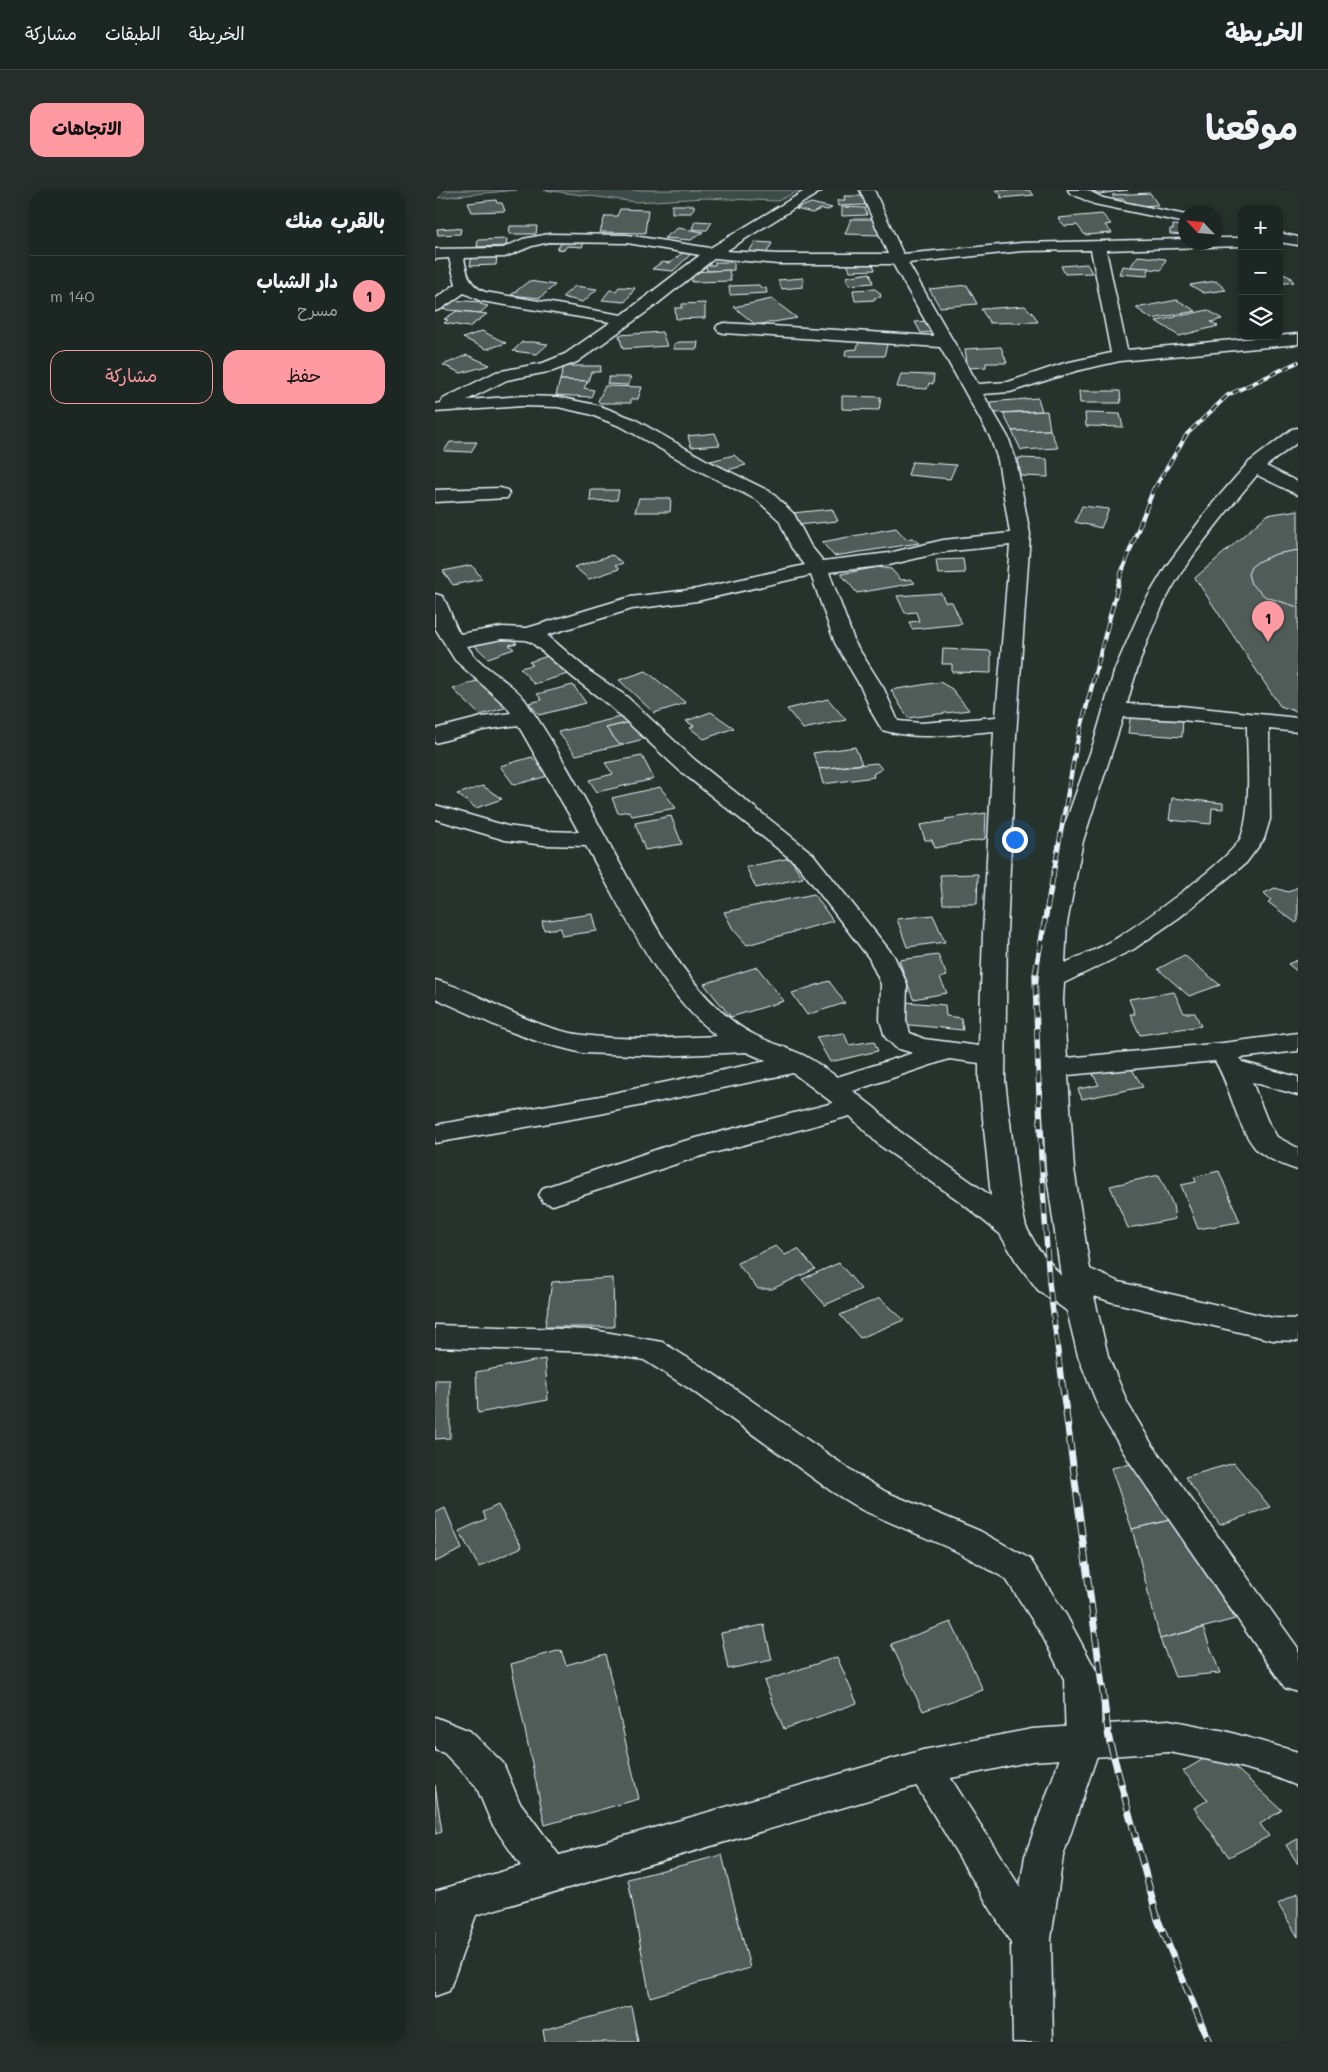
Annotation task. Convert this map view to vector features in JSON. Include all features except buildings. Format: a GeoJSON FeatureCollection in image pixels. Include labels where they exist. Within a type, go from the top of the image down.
{"type":"FeatureCollection","features":[{"type":"Feature","properties":{"kind":"street"},"geometry":{"type":"LineString","coordinates":[[437,409],[502,376],[547,367],[571,358],[625,320],[713,253],[816,190]]}},
{"type":"Feature","properties":{"kind":"street"},"geometry":{"type":"LineString","coordinates":[[867,190],[898,258],[999,437],[1007,460],[1020,538],[1006,723],[995,933],[992,1080],[1004,1190],[1011,1227],[1026,1254],[1049,1282],[1081,1306]]}},
{"type":"Feature","properties":{"kind":"street"},"geometry":{"type":"LineString","coordinates":[[1075,190],[1099,201],[1178,218]]}},
{"type":"Feature","properties":{"kind":"street"},"geometry":{"type":"LineString","coordinates":[[435,254],[505,252],[538,239],[581,237],[649,242],[713,253],[778,260],[898,258],[1022,246],[1238,242]]}},
{"type":"Feature","properties":{"kind":"street"},"geometry":{"type":"LineString","coordinates":[[1283,239],[1297,241]]}},
{"type":"Feature","properties":{"kind":"street"},"geometry":{"type":"LineString","coordinates":[[1097,246],[1120,356]]}},
{"type":"Feature","properties":{"kind":"street"},"geometry":{"type":"LineString","coordinates":[[456,254],[464,286],[470,292],[498,300],[625,320]]}},
{"type":"Feature","properties":{"kind":"street"},"geometry":{"type":"LineString","coordinates":[[435,306],[464,286]]}},
{"type":"Feature","properties":{"kind":"street"},"geometry":{"type":"LineString","coordinates":[[724,328],[944,342]]}},
{"type":"Feature","properties":{"kind":"street"},"geometry":{"type":"LineString","coordinates":[[972,390],[1010,387],[1071,368],[1120,356],[1298,339]]}},
{"type":"Feature","properties":{"kind":"street"},"geometry":{"type":"LineString","coordinates":[[437,409],[522,402],[558,402],[594,410],[628,422],[700,464],[764,496],[787,518],[801,546],[818,568],[845,643],[873,689],[890,725],[903,729],[921,730],[1006,723]]}},
{"type":"Feature","properties":{"kind":"street"},"geometry":{"type":"LineString","coordinates":[[1298,433],[1254,467],[1192,543],[1153,605],[1126,669],[1071,840],[1055,923],[1050,1000],[1060,1169],[1081,1306],[1093,1356],[1113,1407],[1140,1452],[1298,1677]]}},
{"type":"Feature","properties":{"kind":"street"},"geometry":{"type":"LineString","coordinates":[[1254,467],[1298,488]]}},
{"type":"Feature","properties":{"kind":"street"},"geometry":{"type":"LineString","coordinates":[[435,496],[500,494]]}},
{"type":"Feature","properties":{"kind":"street"},"geometry":{"type":"LineString","coordinates":[[528,634],[630,603],[697,595],[818,568],[889,559],[965,543],[1020,538]]}},
{"type":"Feature","properties":{"kind":"street"},"geometry":{"type":"LineString","coordinates":[[435,600],[441,628],[465,660],[515,702],[562,781],[643,926],[682,986],[720,1024],[749,1043],[797,1062],[855,1106],[889,1138],[961,1188],[1011,1227]]}},
{"type":"Feature","properties":{"kind":"street"},"geometry":{"type":"LineString","coordinates":[[441,628],[469,640],[502,633],[528,634],[539,638],[581,675],[618,702],[687,765],[805,859],[881,956],[894,984],[893,1020],[898,1037],[915,1046],[992,1056]]}},
{"type":"Feature","properties":{"kind":"street"},"geometry":{"type":"LineString","coordinates":[[1114,710],[1181,713],[1298,725]]}},
{"type":"Feature","properties":{"kind":"street"},"geometry":{"type":"LineString","coordinates":[[435,736],[482,724],[523,718]]}},
{"type":"Feature","properties":{"kind":"street"},"geometry":{"type":"LineString","coordinates":[[1052,979],[1125,944],[1171,912],[1237,858],[1252,839],[1258,819],[1258,722]]}},
{"type":"Feature","properties":{"kind":"street"},"geometry":{"type":"LineString","coordinates":[[435,812],[505,833],[544,838],[593,839]]}},
{"type":"Feature","properties":{"kind":"street"},"geometry":{"type":"LineString","coordinates":[[435,988],[512,1023],[548,1036],[581,1044],[662,1047],[749,1043]]}},
{"type":"Feature","properties":{"kind":"street"},"geometry":{"type":"LineString","coordinates":[[1055,1068],[1228,1060],[1298,1042]]}},
{"type":"Feature","properties":{"kind":"street"},"geometry":{"type":"LineString","coordinates":[[833,1088],[947,1051]]}},
{"type":"Feature","properties":{"kind":"street"},"geometry":{"type":"LineString","coordinates":[[1228,1060],[1298,1086]]}},
{"type":"Feature","properties":{"kind":"street"},"geometry":{"type":"LineString","coordinates":[[1228,1060],[1253,1120],[1267,1144],[1298,1160]]}},
{"type":"Feature","properties":{"kind":"street"},"geometry":{"type":"LineString","coordinates":[[435,1134],[600,1105],[797,1062]]}},
{"type":"Feature","properties":{"kind":"street"},"geometry":{"type":"LineString","coordinates":[[553,1195],[683,1151],[855,1106]]}},
{"type":"Feature","properties":{"kind":"street"},"geometry":{"type":"LineString","coordinates":[[1076,1275],[1112,1291],[1273,1329],[1298,1330]]}},
{"type":"Feature","properties":{"kind":"street"},"geometry":{"type":"LineString","coordinates":[[435,1336],[593,1341],[651,1350],[701,1381],[843,1482],[875,1500],[968,1541],[1018,1569],[1054,1625],[1082,1678],[1084,1741],[1044,1856],[1031,1939],[1033,2042]]}},
{"type":"Feature","properties":{"kind":"street"},"geometry":{"type":"LineString","coordinates":[[435,1733],[457,1742],[490,1775],[505,1812],[550,1875]]}},
{"type":"Feature","properties":{"kind":"street"},"geometry":{"type":"LineString","coordinates":[[435,1977],[449,1905],[923,1767],[1032,1745],[1169,1736],[1252,1754],[1298,1769]]}},
{"type":"Feature","properties":{"kind":"street"},"geometry":{"type":"LineString","coordinates":[[923,1767],[1031,1939]]}},
{"type":"Feature","properties":{"kind":"shaded area"},"geometry":{"type":"Polygon","coordinates":[[[435,190],[517,190],[435,198],[435,190]]]}},
{"type":"Feature","properties":{"kind":"shaded area"},"geometry":{"type":"Polygon","coordinates":[[[544,190],[800,190],[778,201],[705,198],[636,202],[544,190]]]}},
{"type":"Feature","properties":{"kind":"railway"},"geometry":{"type":"LineString","coordinates":[[1154,489],[1187,434],[1228,395],[1298,362]]}},
{"type":"Feature","properties":{"kind":"railway"},"geometry":{"type":"LineString","coordinates":[[1053,877],[1076,747],[1121,574],[1154,488]]}},
{"type":"Feature","properties":{"kind":"railway"},"geometry":{"type":"LineString","coordinates":[[1053,876],[1035,975],[1041,1157],[1049,1282],[1062,1383]]}},
{"type":"Feature","properties":{"kind":"railway"},"geometry":{"type":"LineString","coordinates":[[1062,1382],[1109,1739],[1158,1920],[1209,2042]]}},
{"type":"Feature","properties":{"kind":"place","name":"دار الشباب"},"geometry":{"type":"Point","coordinates":[1268,642]}}]}
